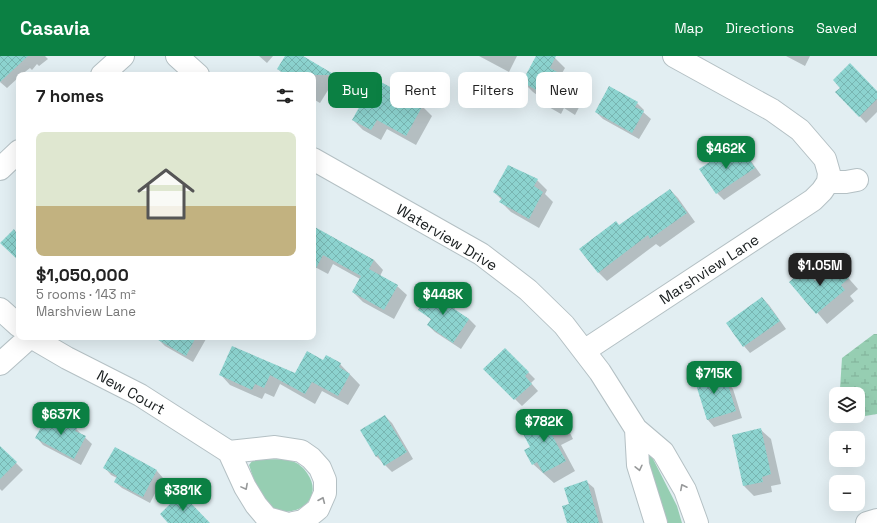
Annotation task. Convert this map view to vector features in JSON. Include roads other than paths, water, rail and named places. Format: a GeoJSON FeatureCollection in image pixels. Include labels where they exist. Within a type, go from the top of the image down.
{"type":"FeatureCollection","features":[{"type":"Feature","properties":{"kind":"street"},"geometry":{"type":"LineString","coordinates":[[105,72],[123,56]]}},
{"type":"Feature","properties":{"kind":"street"},"geometry":{"type":"LineString","coordinates":[[177,56],[195,72]]}},
{"type":"Feature","properties":{"kind":"street"},"geometry":{"type":"LineString","coordinates":[[674,56],[772,110],[800,130],[825,159],[829,173],[828,182],[846,182],[857,180]]}},
{"type":"Feature","properties":{"kind":"street"},"geometry":{"type":"LineString","coordinates":[[0,169],[16,154]]}},
{"type":"Feature","properties":{"kind":"street","name":"Waterview Drive"},"geometry":{"type":"LineString","coordinates":[[316,161],[481,254],[528,290],[564,325],[600,372],[636,429],[663,452],[684,490],[697,523]]}},
{"type":"Feature","properties":{"kind":"street","name":"Marshview Lane"},"geometry":{"type":"LineString","coordinates":[[584,351],[814,200],[828,182]]}},
{"type":"Feature","properties":{"kind":"street"},"geometry":{"type":"LineString","coordinates":[[0,309],[16,323]]}},
{"type":"Feature","properties":{"kind":"street"},"geometry":{"type":"LineString","coordinates":[[0,364],[27,340]]}},
{"type":"Feature","properties":{"kind":"street","name":"New Court"},"geometry":{"type":"LineString","coordinates":[[35,340],[140,395],[228,452]]}},
{"type":"Feature","properties":{"kind":"street","name":"Waterview Drive"},"geometry":{"type":"LineString","coordinates":[[636,429],[638,466],[656,523]]}},
{"type":"Feature","properties":{"kind":"street"},"geometry":{"type":"LineString","coordinates":[[285,523],[267,518],[256,505],[245,487],[228,452],[275,447],[301,451],[311,458],[320,468],[325,480],[325,493],[318,510],[303,521],[293,523]]}},
{"type":"Feature","properties":{"kind":"street"},"geometry":{"type":"LineString","coordinates":[[867,523],[877,520]]}}]}
